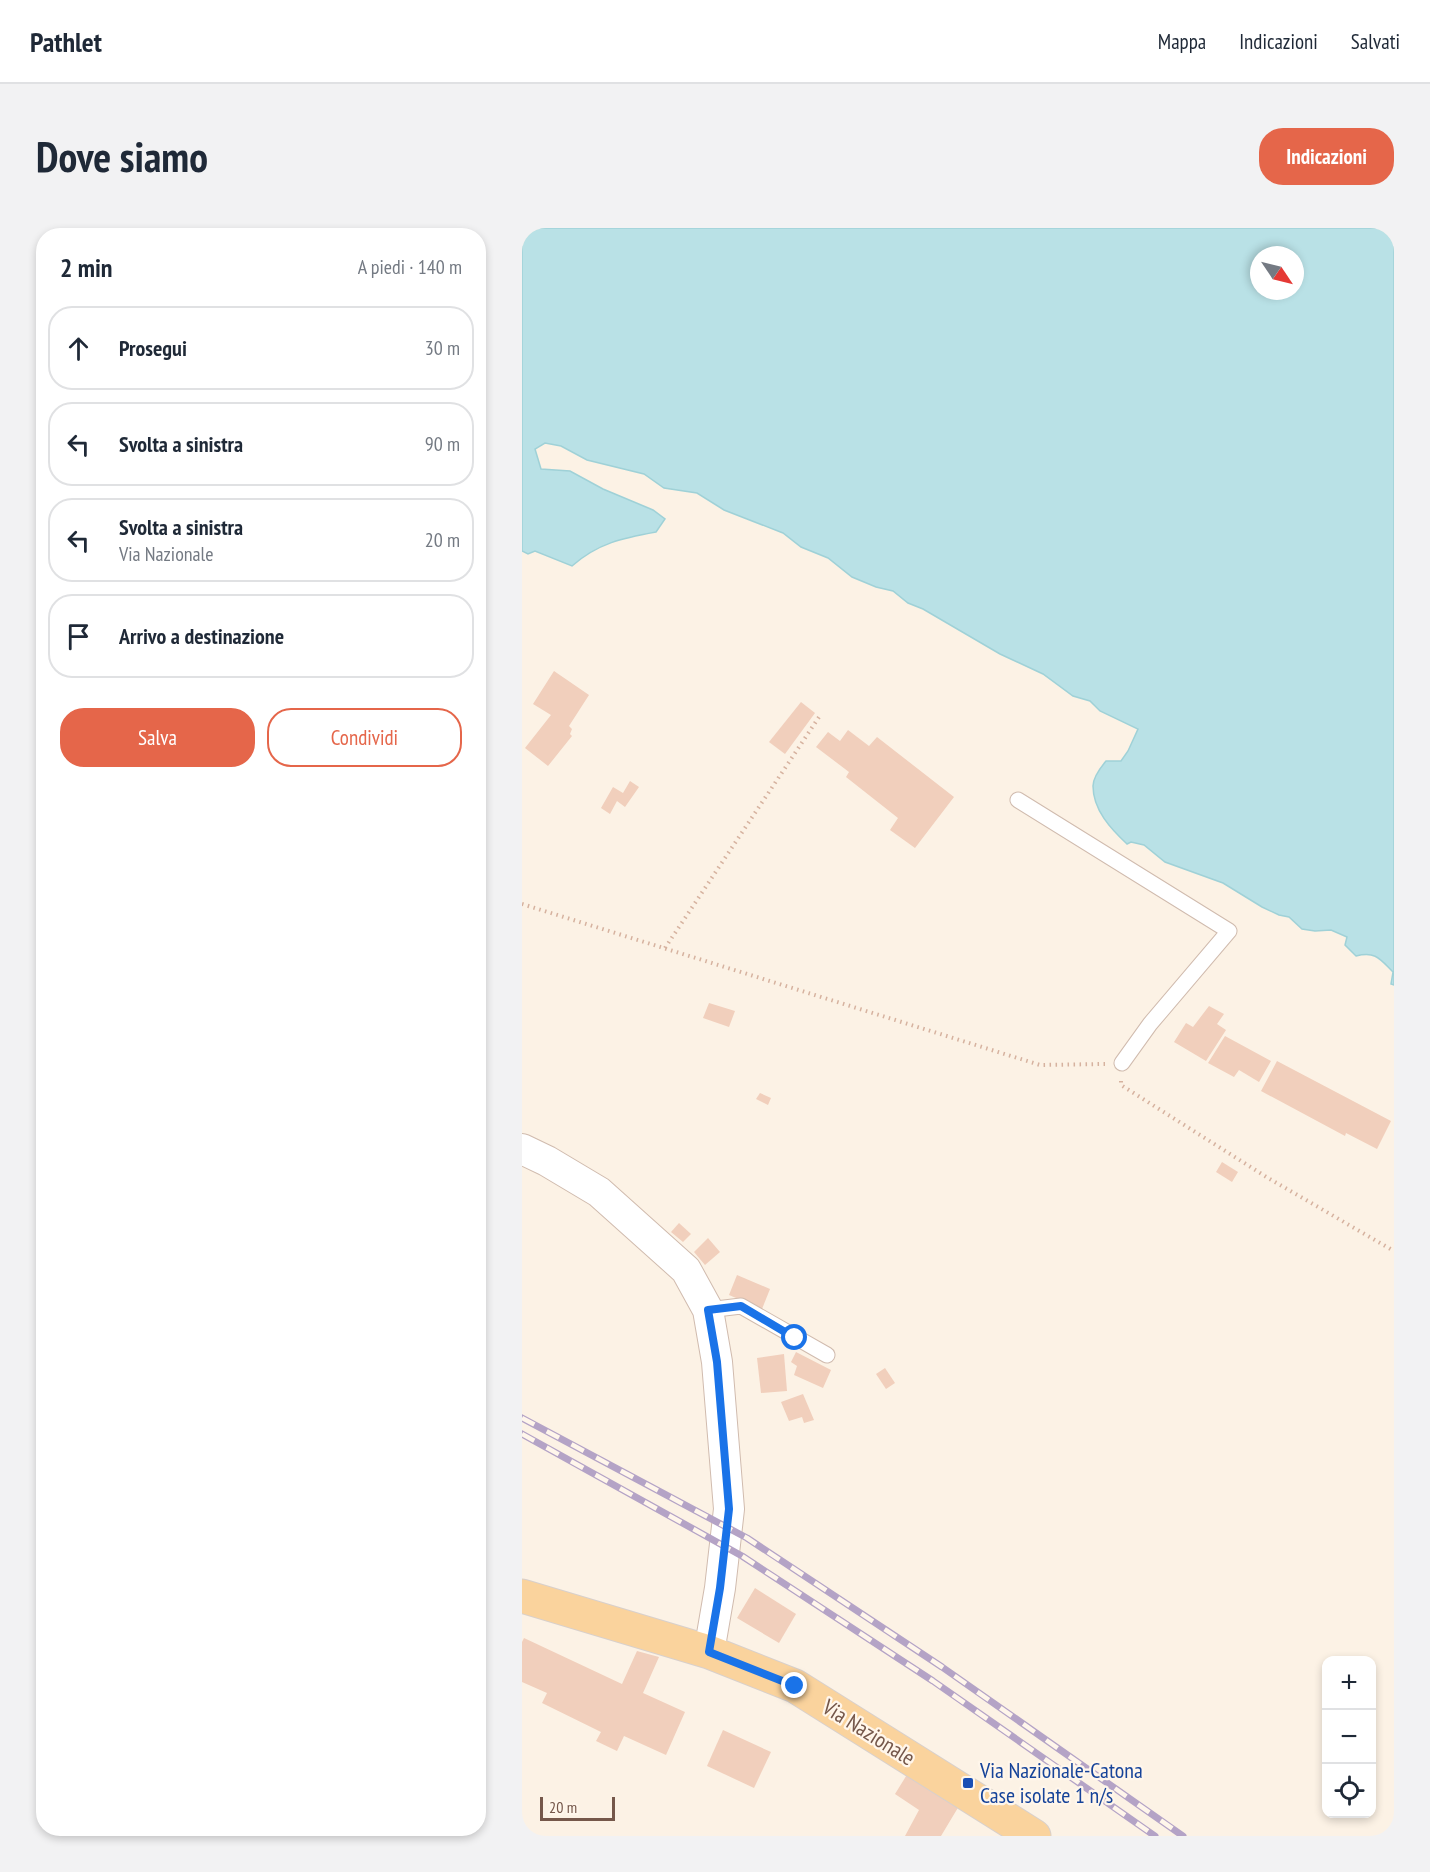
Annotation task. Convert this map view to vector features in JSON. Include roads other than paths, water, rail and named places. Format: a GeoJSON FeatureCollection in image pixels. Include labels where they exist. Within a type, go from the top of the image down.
{"type":"FeatureCollection","features":[{"type":"Feature","properties":{"kind":"main road","name":"Via Nazionale"},"geometry":{"type":"LineString","coordinates":[[522,1596],[709,1652],[795,1686],[1034,1836]]}},
{"type":"Feature","properties":{"kind":"street"},"geometry":{"type":"LineString","coordinates":[[522,1149],[599,1192],[686,1270],[708,1310],[717,1362],[729,1509],[720,1588],[709,1652]]}},
{"type":"Feature","properties":{"kind":"lane"},"geometry":{"type":"LineString","coordinates":[[1018,800],[1229,931],[1149,1024],[1122,1064]]}},
{"type":"Feature","properties":{"kind":"lane"},"geometry":{"type":"LineString","coordinates":[[708,1310],[741,1306],[827,1355]]}},
{"type":"Feature","properties":{"kind":"water"},"geometry":{"type":"Polygon","coordinates":[[[522,228],[1394,228],[1394,985],[1391,984],[1393,972],[1385,963],[1373,955],[1356,956],[1345,945],[1347,937],[1331,930],[1302,929],[1289,917],[1262,907],[1223,883],[1165,862],[1144,845],[1131,842],[1127,844],[1121,838],[1100,811],[1094,795],[1093,783],[1106,761],[1121,761],[1138,729],[1100,711],[1090,701],[1073,696],[1043,674],[1000,654],[923,609],[908,603],[893,591],[852,577],[828,558],[801,547],[783,533],[724,510],[697,493],[664,488],[644,474],[587,460],[561,446],[545,443],[535,449],[541,469],[570,471],[603,489],[653,510],[665,519],[656,532],[601,547],[572,566],[535,551],[528,554],[522,551],[522,228]]]}},
{"type":"Feature","properties":{"kind":"railway"},"geometry":{"type":"LineString","coordinates":[[522,1418],[747,1538],[942,1667],[1183,1836]]}},
{"type":"Feature","properties":{"kind":"railway"},"geometry":{"type":"LineString","coordinates":[[522,1434],[742,1556],[933,1681],[1155,1836]]}},
{"type":"Feature","properties":{"kind":"place","name":"Via Nazionale-Catona Case isolate 1 n/s"},"geometry":{"type":"Point","coordinates":[968,1783]}}]}
